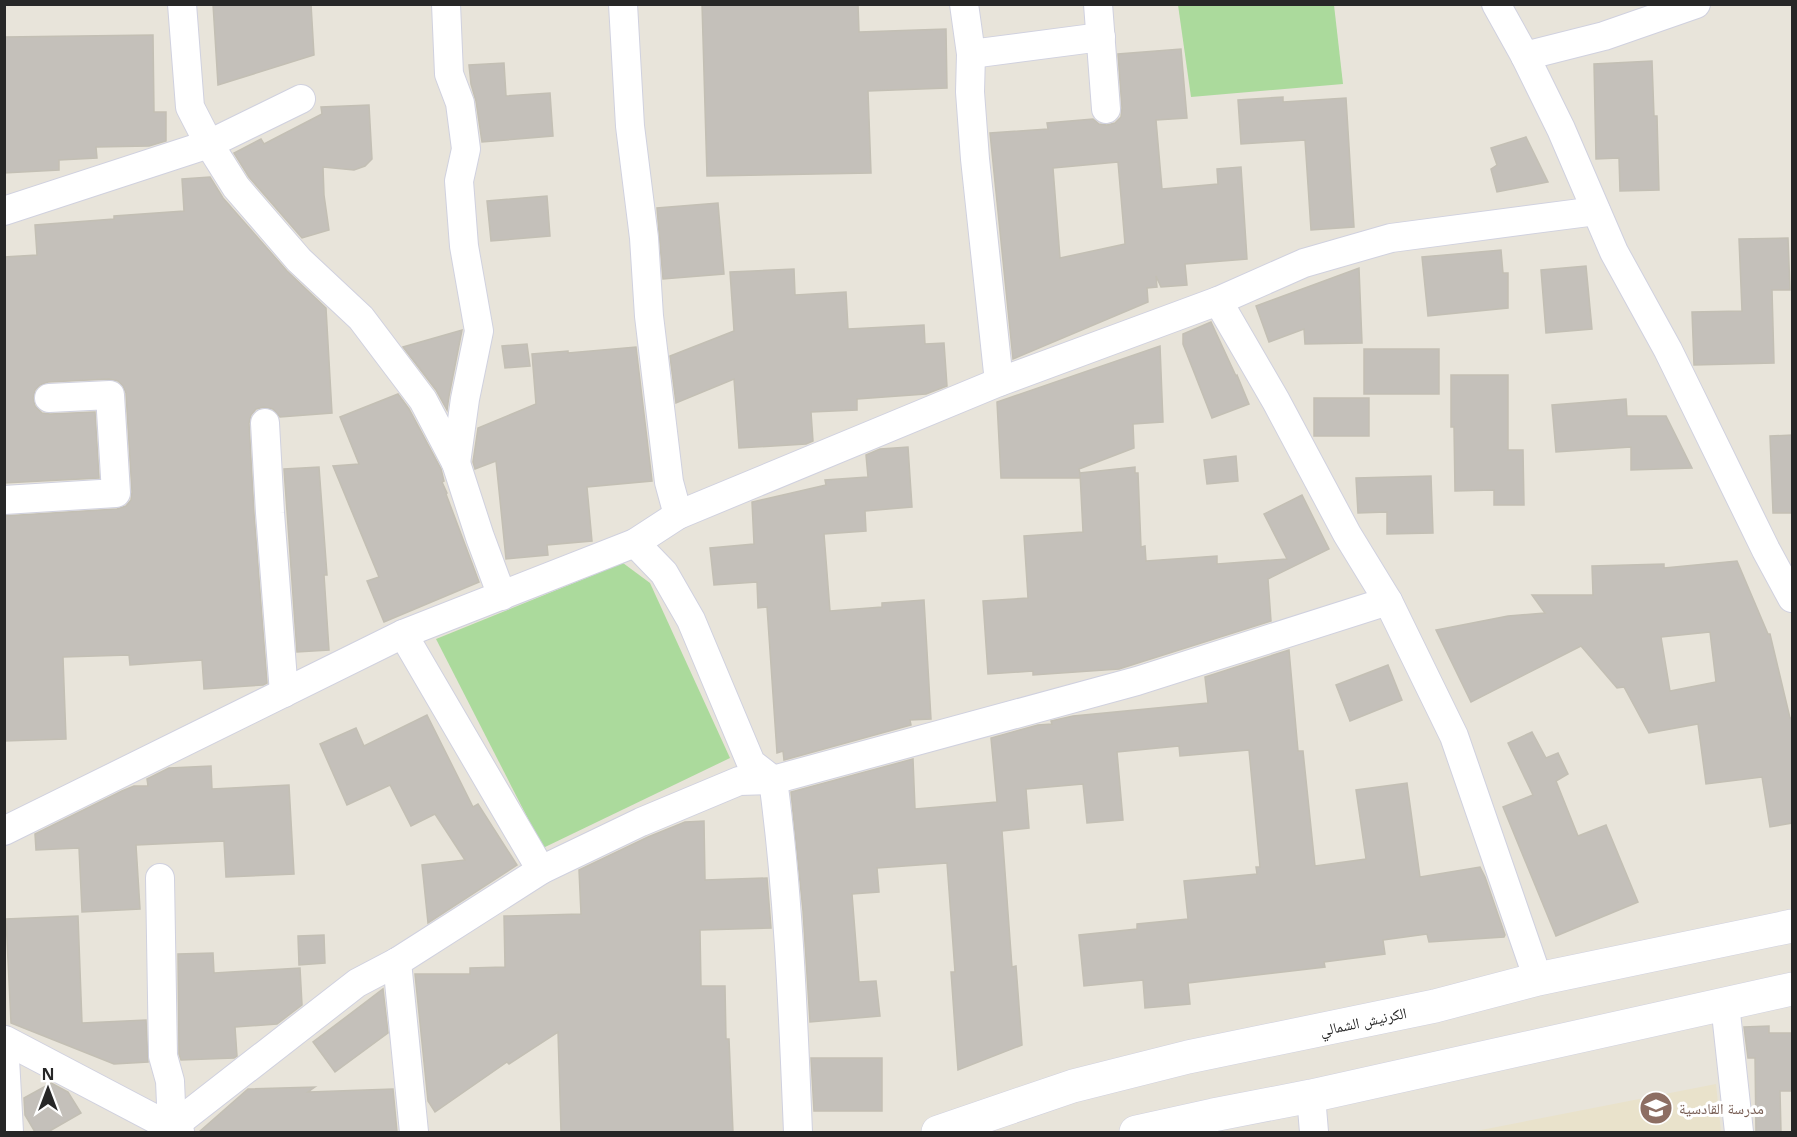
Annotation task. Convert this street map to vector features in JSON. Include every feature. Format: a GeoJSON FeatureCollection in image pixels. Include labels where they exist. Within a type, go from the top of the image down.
{"type":"FeatureCollection","features":[{"type":"Feature","properties":{"kind":"main road","name":"الكرنيش الشمالي"},"geometry":{"type":"LineString","coordinates":[[938,1132],[1085,1083],[1188,1057],[1435,1006],[1538,979],[1792,926]]}},
{"type":"Feature","properties":{"kind":"main road"},"geometry":{"type":"LineString","coordinates":[[1139,1132],[1792,989]]}},
{"type":"Feature","properties":{"kind":"street"},"geometry":{"type":"LineString","coordinates":[[182,4],[190,107],[209,144],[236,187],[299,260],[362,318],[423,400],[456,463],[502,596]]}},
{"type":"Feature","properties":{"kind":"street"},"geometry":{"type":"LineString","coordinates":[[446,4],[449,74],[460,103],[465,149],[459,181],[464,246],[479,331],[465,399],[456,463]]}},
{"type":"Feature","properties":{"kind":"street"},"geometry":{"type":"LineString","coordinates":[[623,4],[630,126],[644,238],[649,316],[669,482],[678,515]]}},
{"type":"Feature","properties":{"kind":"street"},"geometry":{"type":"LineString","coordinates":[[963,4],[970,54],[970,92],[975,159],[999,382]]}},
{"type":"Feature","properties":{"kind":"street"},"geometry":{"type":"LineString","coordinates":[[1098,4],[1106,109]]}},
{"type":"Feature","properties":{"kind":"street"},"geometry":{"type":"LineString","coordinates":[[1496,4],[1561,129],[1614,252],[1668,350],[1792,598]]}},
{"type":"Feature","properties":{"kind":"street"},"geometry":{"type":"LineString","coordinates":[[1525,56],[1604,36],[1696,4]]}},
{"type":"Feature","properties":{"kind":"street"},"geometry":{"type":"LineString","coordinates":[[970,54],[1101,37]]}},
{"type":"Feature","properties":{"kind":"street"},"geometry":{"type":"LineString","coordinates":[[4,211],[209,144],[301,99]]}},
{"type":"Feature","properties":{"kind":"street"},"geometry":{"type":"LineString","coordinates":[[4,831],[403,634],[635,543],[678,515],[999,382],[1218,301],[1304,263],[1391,238],[1596,211]]}},
{"type":"Feature","properties":{"kind":"street"},"geometry":{"type":"LineString","coordinates":[[1218,301],[1276,401],[1347,534],[1388,601],[1454,736],[1538,979]]}},
{"type":"Feature","properties":{"kind":"street"},"geometry":{"type":"LineString","coordinates":[[4,500],[116,493],[110,395],[49,399]]}},
{"type":"Feature","properties":{"kind":"street"},"geometry":{"type":"LineString","coordinates":[[266,423],[284,693]]}},
{"type":"Feature","properties":{"kind":"street"},"geometry":{"type":"LineString","coordinates":[[635,543],[664,573],[691,620],[751,763],[773,780],[779,821],[792,975],[798,1132]]}},
{"type":"Feature","properties":{"kind":"street"},"geometry":{"type":"LineString","coordinates":[[176,1130],[357,983],[397,962],[541,870],[641,822],[739,781],[773,780],[1137,681],[1388,601]]}},
{"type":"Feature","properties":{"kind":"street"},"geometry":{"type":"LineString","coordinates":[[403,634],[541,870]]}},
{"type":"Feature","properties":{"kind":"street"},"geometry":{"type":"LineString","coordinates":[[160,878],[163,1056],[170,1082],[176,1130]]}},
{"type":"Feature","properties":{"kind":"street"},"geometry":{"type":"LineString","coordinates":[[397,962],[414,1132]]}},
{"type":"Feature","properties":{"kind":"street"},"geometry":{"type":"LineString","coordinates":[[1725,1004],[1739,1132]]}},
{"type":"Feature","properties":{"kind":"street"},"geometry":{"type":"LineString","coordinates":[[4,1040],[176,1130]]}},
{"type":"Feature","properties":{"kind":"street"},"geometry":{"type":"LineString","coordinates":[[4,1040],[9,1132]]}},
{"type":"Feature","properties":{"kind":"street"},"geometry":{"type":"LineString","coordinates":[[1311,1096],[1314,1132]]}},
{"type":"Feature","properties":{"kind":"shaded area","name":"مدرسة القادسية"},"geometry":{"type":"Polygon","coordinates":[[[1716,1084],[1721,1132],[1471,1132],[1716,1084]]]}},
{"type":"Feature","properties":{"kind":"green space"},"geometry":{"type":"Polygon","coordinates":[[[1178,5],[1334,5],[1343,84],[1191,97],[1178,5]]]}},
{"type":"Feature","properties":{"kind":"green space"},"geometry":{"type":"Polygon","coordinates":[[[623,563],[650,583],[730,758],[543,848],[436,639],[623,563]]]}},
{"type":"Feature","properties":{"kind":"building"},"geometry":{"type":"Polygon","coordinates":[[[213,4],[311,4],[314,55],[218,85],[213,4]]]}},
{"type":"Feature","properties":{"kind":"building"},"geometry":{"type":"Polygon","coordinates":[[[702,4],[858,4],[859,32],[946,29],[947,88],[868,91],[871,173],[707,176],[702,4]]]}},
{"type":"Feature","properties":{"kind":"building"},"geometry":{"type":"Polygon","coordinates":[[[153,35],[154,112],[166,112],[166,141],[149,146],[96,147],[97,158],[59,160],[59,170],[4,173],[4,37],[153,35]]]}},
{"type":"Feature","properties":{"kind":"building"},"geometry":{"type":"Polygon","coordinates":[[[1181,49],[1187,118],[1156,120],[1162,189],[1218,184],[1217,169],[1241,167],[1247,259],[1185,264],[1187,285],[1161,287],[1156,276],[1157,287],[1147,288],[1148,302],[1013,359],[990,133],[1048,129],[1047,123],[1093,119],[1099,124],[1115,123],[1121,117],[1122,108],[1118,54],[1181,49]],[[1118,162],[1053,168],[1060,258],[1125,244],[1118,162]]]}},
{"type":"Feature","properties":{"kind":"building"},"geometry":{"type":"Polygon","coordinates":[[[1652,61],[1654,116],[1657,116],[1659,190],[1620,191],[1619,158],[1596,159],[1594,64],[1652,61]]]}},
{"type":"Feature","properties":{"kind":"building"},"geometry":{"type":"Polygon","coordinates":[[[504,63],[506,96],[550,93],[553,136],[482,142],[469,65],[504,63]]]}},
{"type":"Feature","properties":{"kind":"building"},"geometry":{"type":"Polygon","coordinates":[[[1283,97],[1283,102],[1346,98],[1354,227],[1311,230],[1305,140],[1241,144],[1238,100],[1283,97]]]}},
{"type":"Feature","properties":{"kind":"building"},"geometry":{"type":"Polygon","coordinates":[[[369,105],[372,159],[365,166],[354,170],[323,167],[329,230],[302,238],[249,177],[234,153],[261,139],[264,144],[322,114],[321,107],[369,105]]]}},
{"type":"Feature","properties":{"kind":"building"},"geometry":{"type":"Polygon","coordinates":[[[1526,137],[1548,182],[1497,192],[1491,169],[1497,165],[1491,148],[1526,137]]]}},
{"type":"Feature","properties":{"kind":"building"},"geometry":{"type":"Polygon","coordinates":[[[210,177],[223,198],[287,271],[326,308],[332,413],[280,417],[273,409],[264,407],[256,409],[249,423],[267,683],[204,689],[202,660],[130,665],[129,655],[63,657],[66,739],[4,741],[4,516],[117,509],[126,506],[131,500],[132,492],[126,393],[118,381],[109,379],[48,382],[35,390],[33,398],[35,406],[42,413],[95,412],[99,478],[4,483],[4,257],[37,255],[35,225],[184,211],[182,179],[210,177]]]}},
{"type":"Feature","properties":{"kind":"building"},"geometry":{"type":"Polygon","coordinates":[[[547,196],[550,236],[491,241],[487,201],[547,196]]]}},
{"type":"Feature","properties":{"kind":"building"},"geometry":{"type":"Polygon","coordinates":[[[718,203],[724,274],[663,279],[657,208],[718,203]]]}},
{"type":"Feature","properties":{"kind":"building"},"geometry":{"type":"Polygon","coordinates":[[[1788,238],[1790,290],[1772,290],[1774,363],[1694,365],[1692,312],[1742,311],[1739,239],[1788,238]]]}},
{"type":"Feature","properties":{"kind":"building"},"geometry":{"type":"Polygon","coordinates":[[[1501,250],[1503,273],[1508,273],[1508,308],[1428,316],[1422,257],[1501,250]]]}},
{"type":"Feature","properties":{"kind":"building"},"geometry":{"type":"Polygon","coordinates":[[[1586,266],[1592,329],[1546,333],[1541,270],[1586,266]]]}},
{"type":"Feature","properties":{"kind":"building"},"geometry":{"type":"Polygon","coordinates":[[[1359,268],[1362,343],[1305,344],[1304,329],[1269,342],[1256,306],[1359,268]]]}},
{"type":"Feature","properties":{"kind":"building"},"geometry":{"type":"Polygon","coordinates":[[[794,269],[795,295],[846,292],[848,329],[924,325],[925,344],[944,343],[947,386],[926,394],[857,399],[857,410],[811,412],[813,441],[806,444],[739,448],[734,379],[676,403],[670,356],[734,331],[730,272],[794,269]]]}},
{"type":"Feature","properties":{"kind":"building"},"geometry":{"type":"Polygon","coordinates":[[[1211,322],[1249,404],[1212,418],[1183,344],[1183,334],[1211,322]]]}},
{"type":"Feature","properties":{"kind":"building"},"geometry":{"type":"Polygon","coordinates":[[[462,330],[447,410],[436,390],[403,347],[462,330]]]}},
{"type":"Feature","properties":{"kind":"building"},"geometry":{"type":"Polygon","coordinates":[[[527,344],[530,366],[505,368],[502,346],[527,344]]]}},
{"type":"Feature","properties":{"kind":"building"},"geometry":{"type":"Polygon","coordinates":[[[1160,346],[1163,422],[1133,424],[1134,448],[1079,469],[1081,478],[1001,478],[997,402],[1160,346]]]}},
{"type":"Feature","properties":{"kind":"building"},"geometry":{"type":"Polygon","coordinates":[[[636,347],[652,481],[587,487],[592,541],[547,545],[548,555],[506,559],[496,461],[475,469],[473,462],[478,428],[536,404],[532,354],[636,347]]]}},
{"type":"Feature","properties":{"kind":"building"},"geometry":{"type":"Polygon","coordinates":[[[1364,349],[1439,349],[1439,394],[1364,394],[1364,349]]]}},
{"type":"Feature","properties":{"kind":"building"},"geometry":{"type":"Polygon","coordinates":[[[1451,375],[1508,375],[1508,450],[1523,450],[1524,505],[1494,505],[1494,490],[1455,491],[1451,375]]]}},
{"type":"Feature","properties":{"kind":"building"},"geometry":{"type":"Polygon","coordinates":[[[398,394],[409,409],[441,469],[446,494],[479,582],[384,622],[367,581],[379,577],[333,466],[359,464],[340,417],[398,394]]]}},
{"type":"Feature","properties":{"kind":"building"},"geometry":{"type":"Polygon","coordinates":[[[1314,398],[1369,398],[1369,436],[1314,436],[1314,398]]]}},
{"type":"Feature","properties":{"kind":"building"},"geometry":{"type":"Polygon","coordinates":[[[1626,399],[1627,416],[1666,416],[1692,468],[1631,470],[1631,447],[1556,452],[1552,405],[1626,399]]]}},
{"type":"Feature","properties":{"kind":"building"},"geometry":{"type":"Polygon","coordinates":[[[1792,435],[1792,513],[1773,513],[1770,436],[1792,435]]]}},
{"type":"Feature","properties":{"kind":"building"},"geometry":{"type":"Polygon","coordinates":[[[908,447],[912,507],[865,511],[866,531],[824,534],[830,611],[882,607],[882,603],[924,600],[931,719],[910,720],[911,725],[784,760],[783,751],[777,753],[767,607],[758,608],[757,582],[714,585],[710,548],[754,544],[752,502],[826,485],[825,480],[868,477],[866,455],[880,449],[908,447]]]}},
{"type":"Feature","properties":{"kind":"building"},"geometry":{"type":"Polygon","coordinates":[[[1236,456],[1238,481],[1207,484],[1204,460],[1236,456]]]}},
{"type":"Feature","properties":{"kind":"building"},"geometry":{"type":"Polygon","coordinates":[[[319,467],[327,575],[324,575],[329,650],[297,652],[284,469],[319,467]]]}},
{"type":"Feature","properties":{"kind":"building"},"geometry":{"type":"Polygon","coordinates":[[[1135,467],[1135,473],[1138,473],[1141,547],[1145,546],[1146,561],[1217,556],[1217,564],[1287,559],[1264,514],[1302,495],[1329,549],[1268,579],[1271,621],[1119,669],[1033,675],[1033,671],[988,674],[983,601],[1028,598],[1024,536],[1083,532],[1080,473],[1135,467]]]}},
{"type":"Feature","properties":{"kind":"building"},"geometry":{"type":"Polygon","coordinates":[[[1431,476],[1433,533],[1387,534],[1387,512],[1358,513],[1356,478],[1431,476]]]}},
{"type":"Feature","properties":{"kind":"building"},"geometry":{"type":"Polygon","coordinates":[[[1737,561],[1768,634],[1770,634],[1790,718],[1792,718],[1792,823],[1770,827],[1762,777],[1706,784],[1698,724],[1649,733],[1624,687],[1617,688],[1581,646],[1471,702],[1436,630],[1508,616],[1545,613],[1532,595],[1593,595],[1592,566],[1664,564],[1664,568],[1737,561]],[[1710,632],[1661,637],[1670,691],[1716,682],[1710,632]]]}},
{"type":"Feature","properties":{"kind":"building"},"geometry":{"type":"Polygon","coordinates":[[[1289,650],[1298,751],[1303,751],[1315,866],[1366,859],[1356,790],[1407,783],[1420,877],[1480,867],[1504,937],[1429,942],[1427,934],[1383,940],[1385,954],[1324,962],[1325,967],[1188,983],[1190,1004],[1145,1008],[1143,980],[1084,986],[1079,935],[1137,929],[1137,924],[1188,919],[1184,881],[1257,874],[1256,867],[1260,867],[1249,750],[1180,756],[1179,746],[1117,752],[1123,820],[1087,823],[1083,784],[1026,789],[1029,828],[1002,831],[1012,967],[1016,966],[1022,1045],[958,1070],[951,972],[955,972],[947,863],[877,868],[879,892],[852,894],[859,982],[876,981],[880,1016],[810,1022],[803,911],[791,792],[913,759],[915,809],[997,802],[991,738],[1038,725],[1052,724],[1051,721],[1073,716],[1208,703],[1205,677],[1289,650]]]}},
{"type":"Feature","properties":{"kind":"building"},"geometry":{"type":"Polygon","coordinates":[[[1388,665],[1402,700],[1350,721],[1336,685],[1388,665]]]}},
{"type":"Feature","properties":{"kind":"building"},"geometry":{"type":"Polygon","coordinates":[[[427,715],[473,807],[478,804],[517,865],[428,923],[422,865],[465,860],[435,814],[411,826],[390,785],[347,805],[320,744],[356,728],[364,746],[427,715]]]}},
{"type":"Feature","properties":{"kind":"building"},"geometry":{"type":"Polygon","coordinates":[[[1532,732],[1546,758],[1558,753],[1568,774],[1556,781],[1578,836],[1606,825],[1638,902],[1556,936],[1503,807],[1533,795],[1508,743],[1532,732]]]}},
{"type":"Feature","properties":{"kind":"building"},"geometry":{"type":"Polygon","coordinates":[[[211,766],[212,789],[289,785],[294,874],[226,877],[224,841],[136,845],[140,909],[82,912],[79,848],[36,850],[35,834],[122,791],[134,786],[148,786],[147,779],[169,768],[211,766]]]}},
{"type":"Feature","properties":{"kind":"building"},"geometry":{"type":"Polygon","coordinates":[[[704,821],[705,880],[767,878],[771,928],[700,930],[701,986],[725,986],[726,1039],[729,1039],[733,1132],[561,1132],[558,1032],[509,1064],[507,1062],[435,1112],[428,1101],[415,974],[470,974],[470,968],[505,967],[504,916],[581,914],[579,870],[685,822],[704,821]]]}},
{"type":"Feature","properties":{"kind":"building"},"geometry":{"type":"Polygon","coordinates":[[[78,916],[82,1023],[146,1020],[148,1062],[114,1064],[11,1023],[6,919],[78,916]]]}},
{"type":"Feature","properties":{"kind":"building"},"geometry":{"type":"Polygon","coordinates":[[[324,935],[325,963],[299,965],[298,936],[324,935]]]}},
{"type":"Feature","properties":{"kind":"building"},"geometry":{"type":"Polygon","coordinates":[[[213,953],[214,973],[300,968],[302,1005],[277,1024],[235,1027],[237,1056],[234,1058],[181,1060],[179,1054],[178,954],[213,953]]]}},
{"type":"Feature","properties":{"kind":"building"},"geometry":{"type":"Polygon","coordinates":[[[383,989],[388,1033],[335,1072],[313,1042],[383,989]]]}},
{"type":"Feature","properties":{"kind":"building"},"geometry":{"type":"Polygon","coordinates":[[[1769,1026],[1769,1033],[1792,1033],[1792,1091],[1780,1091],[1781,1132],[1756,1132],[1755,1058],[1748,1058],[1744,1027],[1769,1026]]]}},
{"type":"Feature","properties":{"kind":"building"},"geometry":{"type":"Polygon","coordinates":[[[811,1058],[882,1058],[882,1111],[814,1111],[811,1058]]]}},
{"type":"Feature","properties":{"kind":"building"},"geometry":{"type":"Polygon","coordinates":[[[51,1083],[68,1092],[81,1113],[48,1132],[35,1132],[25,1115],[24,1098],[51,1083]]]}},
{"type":"Feature","properties":{"kind":"building"},"geometry":{"type":"Polygon","coordinates":[[[315,1087],[308,1092],[393,1089],[397,1132],[199,1132],[248,1089],[315,1087]]]}},
{"type":"Feature","properties":{"kind":"place","name":"مدرسة القادسية"},"geometry":{"type":"Point","coordinates":[1656,1108]}}]}
